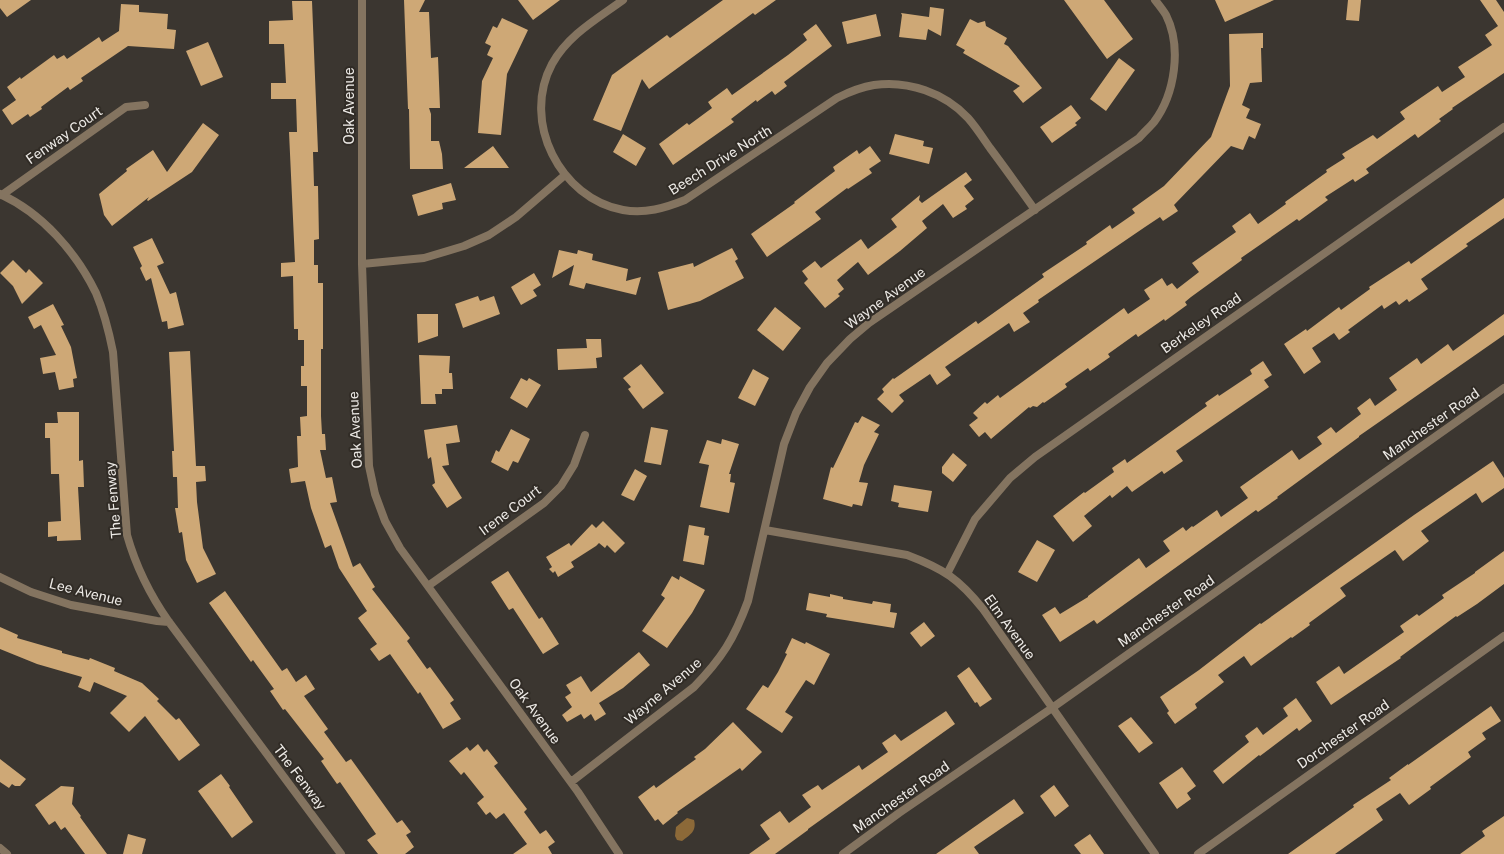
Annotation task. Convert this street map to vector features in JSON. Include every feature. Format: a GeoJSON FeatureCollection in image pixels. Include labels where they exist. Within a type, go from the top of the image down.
{"type":"FeatureCollection","features":[{"type":"Feature","properties":{"kind":"street","name":"Oak Avenue"},"geometry":{"type":"LineString","coordinates":[[362,0],[362,264],[369,466],[375,494],[385,521],[400,548],[571,782],[618,854]]}},
{"type":"Feature","properties":{"kind":"street","name":"Beech Drive North"},"geometry":{"type":"LineString","coordinates":[[623,0],[575,35],[562,49],[552,65],[545,81],[541,100],[542,123],[547,143],[555,161],[566,175],[585,194],[603,204],[624,210],[647,211],[666,208],[685,200],[837,98],[854,90],[874,85],[894,84],[914,87],[934,93],[952,104],[968,118],[1035,210]]}},
{"type":"Feature","properties":{"kind":"street","name":"Wayne Avenue"},"geometry":{"type":"LineString","coordinates":[[571,782],[694,686],[712,668],[727,648],[742,619],[748,602],[784,444],[796,413],[810,387],[827,363],[850,339],[869,323],[1139,138],[1154,122],[1172,85],[1175,64],[1174,44],[1166,15],[1155,0]]}},
{"type":"Feature","properties":{"kind":"street","name":"Fenway Court"},"geometry":{"type":"LineString","coordinates":[[1,194],[126,107],[145,105]]}},
{"type":"Feature","properties":{"kind":"street","name":"Berkeley Road"},"geometry":{"type":"LineString","coordinates":[[948,574],[975,519],[1010,478],[1035,456],[1504,127]]}},
{"type":"Feature","properties":{"kind":"street"},"geometry":{"type":"LineString","coordinates":[[362,264],[424,258],[464,246],[489,235],[516,217],[566,175]]}},
{"type":"Feature","properties":{"kind":"street","name":"The Fenway"},"geometry":{"type":"LineString","coordinates":[[1,194],[40,220],[63,243],[81,267],[96,294],[106,322],[113,352],[128,535],[131,550],[140,574],[154,601],[169,622],[341,854]]}},
{"type":"Feature","properties":{"kind":"street","name":"Manchester Road"},"geometry":{"type":"LineString","coordinates":[[843,854],[899,813],[1052,708],[1504,388]]}},
{"type":"Feature","properties":{"kind":"street","name":"Irene Court"},"geometry":{"type":"LineString","coordinates":[[428,586],[544,503],[561,486],[574,465],[585,435]]}},
{"type":"Feature","properties":{"kind":"street","name":"Elm Avenue"},"geometry":{"type":"LineString","coordinates":[[765,530],[908,555],[929,563],[948,574],[968,590],[983,609],[1155,854]]}},
{"type":"Feature","properties":{"kind":"street","name":"Lee Avenue"},"geometry":{"type":"LineString","coordinates":[[0,577],[31,592],[71,605],[169,622]]}},
{"type":"Feature","properties":{"kind":"street","name":"Dorchester Road"},"geometry":{"type":"LineString","coordinates":[[1198,854],[1504,636]]}},
{"type":"Feature","properties":{"kind":"street"},"geometry":{"type":"LineString","coordinates":[[0,848],[7,854]]}},
{"type":"Feature","properties":{"kind":"shaded area"},"geometry":{"type":"Polygon","coordinates":[[[687,818],[694,820],[694,830],[682,841],[677,840],[675,836],[676,827],[687,818]]]}},
{"type":"Feature","properties":{"kind":"building"},"geometry":{"type":"Polygon","coordinates":[[[0,0],[31,0],[7,17],[0,8],[0,0]]]}},
{"type":"Feature","properties":{"kind":"building"},"geometry":{"type":"Polygon","coordinates":[[[404,0],[425,0],[419,12],[429,12],[431,58],[438,57],[440,108],[429,108],[431,114],[431,141],[439,141],[443,169],[410,169],[404,0]]]}},
{"type":"Feature","properties":{"kind":"building"},"geometry":{"type":"Polygon","coordinates":[[[518,0],[560,0],[533,20],[518,0]]]}},
{"type":"Feature","properties":{"kind":"building"},"geometry":{"type":"Polygon","coordinates":[[[723,0],[776,0],[755,15],[753,13],[649,89],[642,79],[621,131],[593,120],[612,75],[667,35],[670,38],[723,0]]]}},
{"type":"Feature","properties":{"kind":"building"},"geometry":{"type":"Polygon","coordinates":[[[1064,0],[1104,0],[1133,39],[1107,59],[1064,0]]]}},
{"type":"Feature","properties":{"kind":"building"},"geometry":{"type":"Polygon","coordinates":[[[1215,0],[1274,0],[1225,22],[1215,0]]]}},
{"type":"Feature","properties":{"kind":"building"},"geometry":{"type":"Polygon","coordinates":[[[1348,0],[1361,0],[1359,21],[1346,20],[1348,0]]]}},
{"type":"Feature","properties":{"kind":"building"},"geometry":{"type":"Polygon","coordinates":[[[1480,0],[1496,0],[1504,12],[1504,73],[1452,108],[1453,109],[1439,119],[1441,121],[1418,138],[1415,134],[1366,169],[1369,173],[1355,182],[1353,179],[1325,197],[1328,200],[1299,221],[1297,219],[1241,258],[1242,260],[1191,297],[1185,302],[1187,305],[1165,321],[1164,319],[1138,337],[1136,334],[1108,354],[1110,357],[1090,371],[1088,368],[1065,384],[1067,387],[1044,403],[1043,402],[1037,407],[1029,407],[991,439],[985,432],[979,437],[969,425],[978,418],[973,413],[985,402],[987,404],[998,395],[1000,398],[1124,308],[1128,314],[1150,299],[1144,290],[1162,278],[1167,286],[1172,283],[1177,289],[1199,272],[1192,263],[1236,232],[1232,226],[1250,213],[1258,224],[1286,204],[1285,202],[1327,172],[1326,170],[1345,158],[1342,154],[1373,135],[1377,139],[1405,119],[1400,112],[1438,86],[1442,92],[1465,77],[1458,67],[1492,45],[1485,35],[1498,26],[1480,0]]]}},
{"type":"Feature","properties":{"kind":"building"},"geometry":{"type":"Polygon","coordinates":[[[292,1],[312,1],[318,152],[313,152],[314,186],[318,186],[319,239],[314,240],[314,265],[318,265],[318,283],[323,283],[321,416],[322,434],[325,434],[326,450],[320,450],[326,478],[332,477],[337,502],[330,503],[353,567],[360,563],[375,587],[372,589],[410,638],[407,641],[427,669],[430,667],[454,700],[450,703],[461,719],[443,729],[420,692],[418,694],[390,654],[379,661],[370,649],[377,644],[358,618],[367,611],[339,568],[331,545],[325,548],[311,508],[305,481],[291,483],[289,469],[298,467],[297,436],[301,436],[300,417],[307,416],[307,386],[301,386],[301,366],[304,366],[304,340],[298,340],[298,329],[294,329],[293,276],[281,277],[281,263],[295,262],[289,132],[297,132],[296,99],[271,99],[271,83],[286,83],[284,44],[269,44],[269,21],[293,20],[292,1]]]}},
{"type":"Feature","properties":{"kind":"building"},"geometry":{"type":"Polygon","coordinates":[[[121,4],[139,5],[139,12],[168,14],[167,29],[176,30],[174,49],[128,46],[81,78],[83,81],[70,90],[68,87],[41,107],[42,109],[30,117],[28,114],[12,125],[2,110],[16,100],[7,87],[20,77],[21,79],[54,55],[57,59],[64,55],[67,59],[99,37],[102,42],[119,31],[121,4]]]}},
{"type":"Feature","properties":{"kind":"building"},"geometry":{"type":"Polygon","coordinates":[[[930,7],[944,9],[941,36],[928,29],[926,40],[899,37],[901,13],[929,17],[930,7]]]}},
{"type":"Feature","properties":{"kind":"building"},"geometry":{"type":"Polygon","coordinates":[[[876,14],[881,36],[847,44],[842,22],[876,14]]]}},
{"type":"Feature","properties":{"kind":"building"},"geometry":{"type":"Polygon","coordinates":[[[502,18],[528,30],[507,74],[501,135],[478,133],[482,81],[493,58],[487,55],[491,46],[485,43],[493,26],[497,28],[502,18]]]}},
{"type":"Feature","properties":{"kind":"building"},"geometry":{"type":"Polygon","coordinates":[[[970,19],[978,23],[985,21],[986,26],[1007,38],[1004,44],[1008,46],[1042,88],[1023,103],[1013,91],[1020,86],[963,53],[965,50],[956,45],[970,19]]]}},
{"type":"Feature","properties":{"kind":"building"},"geometry":{"type":"Polygon","coordinates":[[[816,24],[832,46],[784,82],[787,86],[775,95],[772,91],[757,102],[756,100],[731,119],[734,122],[673,165],[659,144],[687,123],[689,125],[712,108],[708,102],[727,88],[732,95],[788,55],[807,40],[803,34],[816,24]]]}},
{"type":"Feature","properties":{"kind":"building"},"geometry":{"type":"Polygon","coordinates":[[[1263,33],[1263,48],[1261,48],[1262,82],[1250,83],[1242,105],[1250,109],[1246,118],[1261,124],[1255,139],[1249,136],[1243,150],[1231,146],[1174,205],[1178,211],[1163,221],[1160,217],[1038,300],[1039,302],[1023,313],[1030,322],[1014,332],[1009,323],[945,367],[951,375],[937,385],[930,374],[899,395],[904,401],[892,413],[877,399],[884,392],[882,389],[893,378],[894,379],[976,321],[978,324],[1044,277],[1042,274],[1087,244],[1086,242],[1110,225],[1112,229],[1135,213],[1132,209],[1164,186],[1211,137],[1230,86],[1229,34],[1263,33]]]}},
{"type":"Feature","properties":{"kind":"building"},"geometry":{"type":"Polygon","coordinates":[[[208,42],[223,77],[201,86],[186,51],[208,42]]]}},
{"type":"Feature","properties":{"kind":"building"},"geometry":{"type":"Polygon","coordinates":[[[1119,58],[1135,70],[1106,111],[1090,99],[1119,58]]]}},
{"type":"Feature","properties":{"kind":"building"},"geometry":{"type":"Polygon","coordinates":[[[1071,105],[1081,118],[1075,123],[1077,125],[1052,143],[1040,127],[1071,105]]]}},
{"type":"Feature","properties":{"kind":"building"},"geometry":{"type":"Polygon","coordinates":[[[203,123],[219,135],[192,172],[148,201],[147,200],[149,197],[112,226],[104,215],[99,194],[127,171],[126,169],[153,150],[167,172],[203,123]]]}},
{"type":"Feature","properties":{"kind":"building"},"geometry":{"type":"Polygon","coordinates":[[[623,134],[646,148],[636,166],[613,152],[623,134]]]}},
{"type":"Feature","properties":{"kind":"building"},"geometry":{"type":"Polygon","coordinates":[[[895,134],[924,141],[923,146],[933,148],[929,164],[889,154],[895,134]]]}},
{"type":"Feature","properties":{"kind":"building"},"geometry":{"type":"Polygon","coordinates":[[[493,146],[509,168],[464,168],[493,146]]]}},
{"type":"Feature","properties":{"kind":"building"},"geometry":{"type":"Polygon","coordinates":[[[870,146],[881,161],[869,169],[872,173],[848,189],[847,188],[815,212],[821,219],[767,257],[751,234],[795,203],[794,202],[835,171],[833,167],[857,150],[859,154],[870,146]]]}},
{"type":"Feature","properties":{"kind":"building"},"geometry":{"type":"Polygon","coordinates":[[[966,172],[972,180],[964,186],[974,199],[965,206],[967,209],[953,218],[943,204],[922,221],[927,228],[868,275],[858,262],[837,280],[844,289],[838,294],[840,296],[825,308],[804,283],[808,279],[802,271],[815,261],[821,268],[861,239],[868,249],[897,227],[891,219],[920,195],[919,200],[922,203],[966,172]]]}},
{"type":"Feature","properties":{"kind":"building"},"geometry":{"type":"Polygon","coordinates":[[[451,183],[456,200],[442,203],[443,209],[418,216],[412,195],[451,183]]]}},
{"type":"Feature","properties":{"kind":"building"},"geometry":{"type":"Polygon","coordinates":[[[1504,198],[1504,218],[1466,244],[1468,246],[1421,279],[1428,289],[1409,302],[1407,299],[1399,305],[1396,301],[1384,309],[1382,305],[1348,330],[1350,332],[1339,340],[1334,333],[1312,348],[1321,362],[1304,374],[1284,344],[1306,329],[1307,331],[1339,307],[1341,310],[1370,289],[1369,287],[1409,261],[1411,264],[1504,198]]]}},
{"type":"Feature","properties":{"kind":"building"},"geometry":{"type":"Polygon","coordinates":[[[152,238],[164,263],[157,266],[170,294],[176,292],[184,325],[168,329],[167,321],[162,322],[151,278],[146,281],[140,268],[142,266],[133,247],[152,238]]]}},
{"type":"Feature","properties":{"kind":"building"},"geometry":{"type":"Polygon","coordinates":[[[732,248],[738,259],[735,261],[744,278],[700,301],[668,310],[658,272],[693,263],[694,267],[732,248]]]}},
{"type":"Feature","properties":{"kind":"building"},"geometry":{"type":"Polygon","coordinates":[[[559,250],[577,254],[578,250],[593,254],[592,260],[628,269],[626,281],[641,277],[636,295],[586,283],[584,289],[569,285],[574,265],[552,278],[559,250]]]}},
{"type":"Feature","properties":{"kind":"building"},"geometry":{"type":"Polygon","coordinates":[[[13,260],[26,273],[29,269],[43,283],[22,304],[13,286],[0,273],[13,260]]]}},
{"type":"Feature","properties":{"kind":"building"},"geometry":{"type":"Polygon","coordinates":[[[534,273],[541,285],[533,290],[537,296],[521,305],[511,287],[534,273]]]}},
{"type":"Feature","properties":{"kind":"building"},"geometry":{"type":"Polygon","coordinates":[[[478,296],[480,301],[494,296],[500,314],[463,328],[455,304],[478,296]]]}},
{"type":"Feature","properties":{"kind":"building"},"geometry":{"type":"Polygon","coordinates":[[[53,304],[64,325],[61,326],[71,347],[77,378],[73,379],[74,387],[59,390],[55,372],[43,374],[40,358],[56,355],[41,325],[34,329],[28,317],[53,304]]]}},
{"type":"Feature","properties":{"kind":"building"},"geometry":{"type":"Polygon","coordinates":[[[775,307],[801,328],[783,351],[757,330],[775,307]]]}},
{"type":"Feature","properties":{"kind":"building"},"geometry":{"type":"Polygon","coordinates":[[[417,314],[438,314],[438,336],[418,343],[417,314]]]}},
{"type":"Feature","properties":{"kind":"building"},"geometry":{"type":"Polygon","coordinates":[[[1504,314],[1504,335],[1359,436],[1277,497],[1278,498],[1258,512],[1256,510],[1097,624],[1094,620],[1060,642],[1042,615],[1055,607],[1060,614],[1088,597],[1139,558],[1146,568],[1170,551],[1163,541],[1183,527],[1186,531],[1192,526],[1193,527],[1217,510],[1221,517],[1248,498],[1240,487],[1292,450],[1299,460],[1322,444],[1317,437],[1331,427],[1336,433],[1361,414],[1357,408],[1370,398],[1375,406],[1397,390],[1389,378],[1417,358],[1421,364],[1448,344],[1453,351],[1504,314]]]}},
{"type":"Feature","properties":{"kind":"building"},"geometry":{"type":"Polygon","coordinates":[[[586,339],[601,339],[602,357],[596,358],[597,368],[558,370],[557,349],[587,348],[586,339]]]}},
{"type":"Feature","properties":{"kind":"building"},"geometry":{"type":"Polygon","coordinates":[[[190,351],[196,466],[205,466],[206,481],[196,482],[197,502],[203,548],[216,574],[197,583],[186,560],[182,532],[179,533],[175,508],[178,508],[177,477],[173,477],[172,451],[174,451],[169,352],[190,351]]]}},
{"type":"Feature","properties":{"kind":"building"},"geometry":{"type":"Polygon","coordinates":[[[419,355],[450,356],[449,373],[452,373],[453,389],[442,389],[442,394],[435,394],[436,404],[421,404],[419,355]]]}},
{"type":"Feature","properties":{"kind":"building"},"geometry":{"type":"Polygon","coordinates":[[[1263,361],[1272,375],[1264,380],[1269,387],[1176,451],[1183,461],[1164,474],[1162,471],[1132,492],[1127,486],[1112,498],[1110,495],[1084,516],[1092,526],[1073,542],[1053,516],[1084,492],[1085,493],[1114,472],[1112,468],[1125,459],[1127,463],[1207,406],[1205,403],[1218,394],[1219,396],[1252,374],[1250,370],[1263,361]]]}},
{"type":"Feature","properties":{"kind":"building"},"geometry":{"type":"Polygon","coordinates":[[[641,364],[664,393],[643,409],[628,389],[631,387],[623,378],[641,364]]]}},
{"type":"Feature","properties":{"kind":"building"},"geometry":{"type":"Polygon","coordinates":[[[753,369],[769,378],[755,406],[738,398],[753,369]]]}},
{"type":"Feature","properties":{"kind":"building"},"geometry":{"type":"Polygon","coordinates":[[[521,378],[527,381],[529,378],[541,385],[527,408],[510,398],[521,378]]]}},
{"type":"Feature","properties":{"kind":"building"},"geometry":{"type":"Polygon","coordinates":[[[57,412],[79,412],[79,461],[83,460],[84,487],[78,487],[81,540],[57,541],[57,536],[48,537],[48,522],[61,521],[59,474],[51,474],[50,438],[45,438],[45,423],[58,423],[57,412]]]}},
{"type":"Feature","properties":{"kind":"building"},"geometry":{"type":"Polygon","coordinates":[[[862,416],[880,425],[874,432],[879,434],[864,465],[859,482],[868,483],[862,506],[853,504],[852,507],[823,499],[831,467],[833,468],[855,422],[858,423],[862,416]]]}},
{"type":"Feature","properties":{"kind":"building"},"geometry":{"type":"Polygon","coordinates":[[[457,425],[460,442],[446,444],[449,465],[442,466],[462,498],[447,508],[432,485],[435,483],[431,457],[428,459],[424,430],[457,425]]]}},
{"type":"Feature","properties":{"kind":"building"},"geometry":{"type":"Polygon","coordinates":[[[651,427],[668,430],[661,465],[644,462],[651,427]]]}},
{"type":"Feature","properties":{"kind":"building"},"geometry":{"type":"Polygon","coordinates":[[[511,429],[530,439],[518,463],[513,461],[508,471],[491,462],[496,450],[499,452],[511,429]]]}},
{"type":"Feature","properties":{"kind":"building"},"geometry":{"type":"Polygon","coordinates":[[[722,439],[739,444],[729,474],[731,474],[730,482],[735,483],[729,513],[700,507],[709,465],[699,463],[707,440],[721,444],[722,439]]]}},
{"type":"Feature","properties":{"kind":"building"},"geometry":{"type":"Polygon","coordinates":[[[953,453],[967,465],[953,482],[942,473],[942,467],[953,453]]]}},
{"type":"Feature","properties":{"kind":"building"},"geometry":{"type":"Polygon","coordinates":[[[1493,461],[1504,478],[1504,488],[1482,503],[1476,493],[1421,531],[1429,541],[1403,561],[1395,550],[1340,588],[1346,596],[1309,623],[1310,625],[1251,666],[1244,656],[1218,675],[1224,682],[1195,704],[1197,708],[1175,724],[1167,713],[1169,711],[1160,697],[1199,670],[1260,623],[1261,624],[1414,515],[1493,461]]]}},
{"type":"Feature","properties":{"kind":"building"},"geometry":{"type":"Polygon","coordinates":[[[635,469],[647,476],[634,501],[621,495],[635,469]]]}},
{"type":"Feature","properties":{"kind":"building"},"geometry":{"type":"Polygon","coordinates":[[[894,485],[932,491],[928,512],[898,507],[899,503],[891,501],[894,485]]]}},
{"type":"Feature","properties":{"kind":"building"},"geometry":{"type":"Polygon","coordinates":[[[603,521],[625,543],[615,553],[607,545],[605,548],[599,543],[571,562],[574,567],[558,577],[555,571],[553,573],[549,569],[552,567],[546,557],[569,543],[571,546],[592,524],[596,528],[603,521]]]}},
{"type":"Feature","properties":{"kind":"building"},"geometry":{"type":"Polygon","coordinates":[[[689,525],[705,528],[704,535],[709,536],[704,565],[683,561],[689,525]]]}},
{"type":"Feature","properties":{"kind":"building"},"geometry":{"type":"Polygon","coordinates":[[[1037,540],[1055,550],[1037,582],[1018,572],[1037,540]]]}},
{"type":"Feature","properties":{"kind":"building"},"geometry":{"type":"Polygon","coordinates":[[[1504,551],[1504,584],[1477,604],[1457,617],[1456,616],[1400,657],[1401,658],[1331,705],[1316,682],[1339,666],[1344,674],[1404,632],[1400,626],[1417,614],[1419,616],[1444,598],[1442,595],[1504,551]]]}},
{"type":"Feature","properties":{"kind":"building"},"geometry":{"type":"Polygon","coordinates":[[[508,571],[539,619],[542,617],[559,644],[543,654],[513,608],[509,610],[491,582],[508,571]]]}},
{"type":"Feature","properties":{"kind":"building"},"geometry":{"type":"Polygon","coordinates":[[[672,576],[679,580],[680,576],[705,590],[692,613],[667,648],[642,631],[665,598],[661,595],[672,576]]]}},
{"type":"Feature","properties":{"kind":"building"},"geometry":{"type":"Polygon","coordinates":[[[225,591],[282,671],[287,668],[296,682],[306,675],[315,689],[304,696],[328,729],[324,732],[346,762],[351,759],[397,823],[402,820],[411,832],[406,835],[414,847],[405,854],[378,854],[367,840],[376,834],[340,782],[337,784],[321,761],[324,759],[285,709],[283,710],[270,691],[274,689],[253,660],[251,662],[209,603],[225,591]]]}},
{"type":"Feature","properties":{"kind":"building"},"geometry":{"type":"Polygon","coordinates":[[[809,593],[830,597],[830,594],[843,597],[843,599],[872,604],[873,601],[891,604],[890,612],[897,613],[894,628],[826,617],[827,614],[806,610],[809,593]]]}},
{"type":"Feature","properties":{"kind":"building"},"geometry":{"type":"Polygon","coordinates":[[[924,622],[935,636],[921,647],[910,633],[924,622]]]}},
{"type":"Feature","properties":{"kind":"building"},"geometry":{"type":"Polygon","coordinates":[[[0,627],[18,635],[17,638],[62,651],[62,653],[89,660],[90,658],[115,668],[114,671],[142,683],[159,699],[157,701],[176,720],[179,718],[200,745],[179,761],[145,716],[129,732],[110,713],[127,696],[94,682],[90,692],[78,687],[82,677],[37,664],[0,649],[0,627]]]}},
{"type":"Feature","properties":{"kind":"building"},"geometry":{"type":"Polygon","coordinates":[[[792,638],[805,644],[806,642],[830,654],[814,685],[806,680],[785,712],[793,717],[782,733],[746,709],[763,685],[768,688],[787,654],[785,653],[792,638]]]}},
{"type":"Feature","properties":{"kind":"building"},"geometry":{"type":"Polygon","coordinates":[[[639,652],[650,665],[623,688],[599,703],[606,714],[595,721],[591,714],[584,719],[581,714],[567,722],[562,715],[572,707],[565,697],[571,693],[566,685],[581,676],[591,692],[639,652]]]}},
{"type":"Feature","properties":{"kind":"building"},"geometry":{"type":"Polygon","coordinates":[[[969,667],[992,699],[980,707],[977,702],[975,703],[957,676],[969,667]]]}},
{"type":"Feature","properties":{"kind":"building"},"geometry":{"type":"Polygon","coordinates":[[[1296,698],[1312,721],[1299,731],[1297,728],[1260,756],[1259,755],[1223,784],[1213,771],[1249,742],[1245,736],[1257,727],[1263,735],[1288,716],[1283,708],[1296,698]]]}},
{"type":"Feature","properties":{"kind":"building"},"geometry":{"type":"Polygon","coordinates":[[[1491,706],[1501,721],[1482,733],[1486,739],[1468,752],[1471,757],[1430,787],[1431,789],[1409,805],[1400,793],[1376,809],[1383,820],[1335,854],[1288,854],[1354,807],[1353,805],[1391,780],[1389,778],[1408,764],[1491,706]]]}},
{"type":"Feature","properties":{"kind":"building"},"geometry":{"type":"Polygon","coordinates":[[[946,711],[955,724],[775,854],[749,854],[770,839],[760,825],[780,811],[789,823],[811,807],[802,795],[818,785],[822,790],[859,765],[862,770],[888,752],[882,743],[895,734],[901,741],[946,711]]]}},
{"type":"Feature","properties":{"kind":"building"},"geometry":{"type":"Polygon","coordinates":[[[1131,717],[1153,743],[1139,753],[1118,726],[1131,717]]]}},
{"type":"Feature","properties":{"kind":"building"},"geometry":{"type":"Polygon","coordinates":[[[733,722],[762,752],[742,771],[740,768],[677,812],[678,813],[663,825],[658,819],[655,821],[638,797],[654,785],[656,788],[696,759],[694,757],[705,749],[733,722]]]}},
{"type":"Feature","properties":{"kind":"building"},"geometry":{"type":"Polygon","coordinates":[[[478,744],[484,752],[487,749],[498,763],[494,766],[527,809],[524,812],[540,834],[546,830],[555,842],[548,847],[552,854],[513,854],[527,844],[504,813],[496,819],[490,812],[486,815],[477,803],[484,797],[464,772],[461,775],[449,761],[467,747],[470,751],[478,744]]]}},
{"type":"Feature","properties":{"kind":"building"},"geometry":{"type":"Polygon","coordinates":[[[0,759],[26,779],[20,786],[15,786],[12,784],[9,788],[0,782],[0,759]]]}},
{"type":"Feature","properties":{"kind":"building"},"geometry":{"type":"Polygon","coordinates":[[[1182,767],[1196,786],[1187,793],[1191,799],[1177,809],[1159,783],[1182,767]]]}},
{"type":"Feature","properties":{"kind":"building"},"geometry":{"type":"Polygon","coordinates":[[[221,774],[253,822],[232,838],[198,791],[221,774]]]}},
{"type":"Feature","properties":{"kind":"building"},"geometry":{"type":"Polygon","coordinates":[[[1054,785],[1069,806],[1055,817],[1040,796],[1054,785]]]}},
{"type":"Feature","properties":{"kind":"building"},"geometry":{"type":"Polygon","coordinates":[[[61,786],[74,787],[72,804],[107,854],[85,854],[65,827],[61,830],[55,821],[49,825],[35,805],[61,786]]]}},
{"type":"Feature","properties":{"kind":"building"},"geometry":{"type":"Polygon","coordinates":[[[1014,799],[1024,813],[974,847],[979,854],[936,854],[1014,799]]]}},
{"type":"Feature","properties":{"kind":"building"},"geometry":{"type":"Polygon","coordinates":[[[1504,816],[1504,854],[1460,854],[1485,836],[1482,831],[1504,816]]]}},
{"type":"Feature","properties":{"kind":"building"},"geometry":{"type":"Polygon","coordinates":[[[128,834],[146,839],[142,854],[123,854],[128,834]]]}},
{"type":"Feature","properties":{"kind":"building"},"geometry":{"type":"Polygon","coordinates":[[[1090,834],[1104,854],[1081,854],[1074,845],[1090,834]]]}}]}
